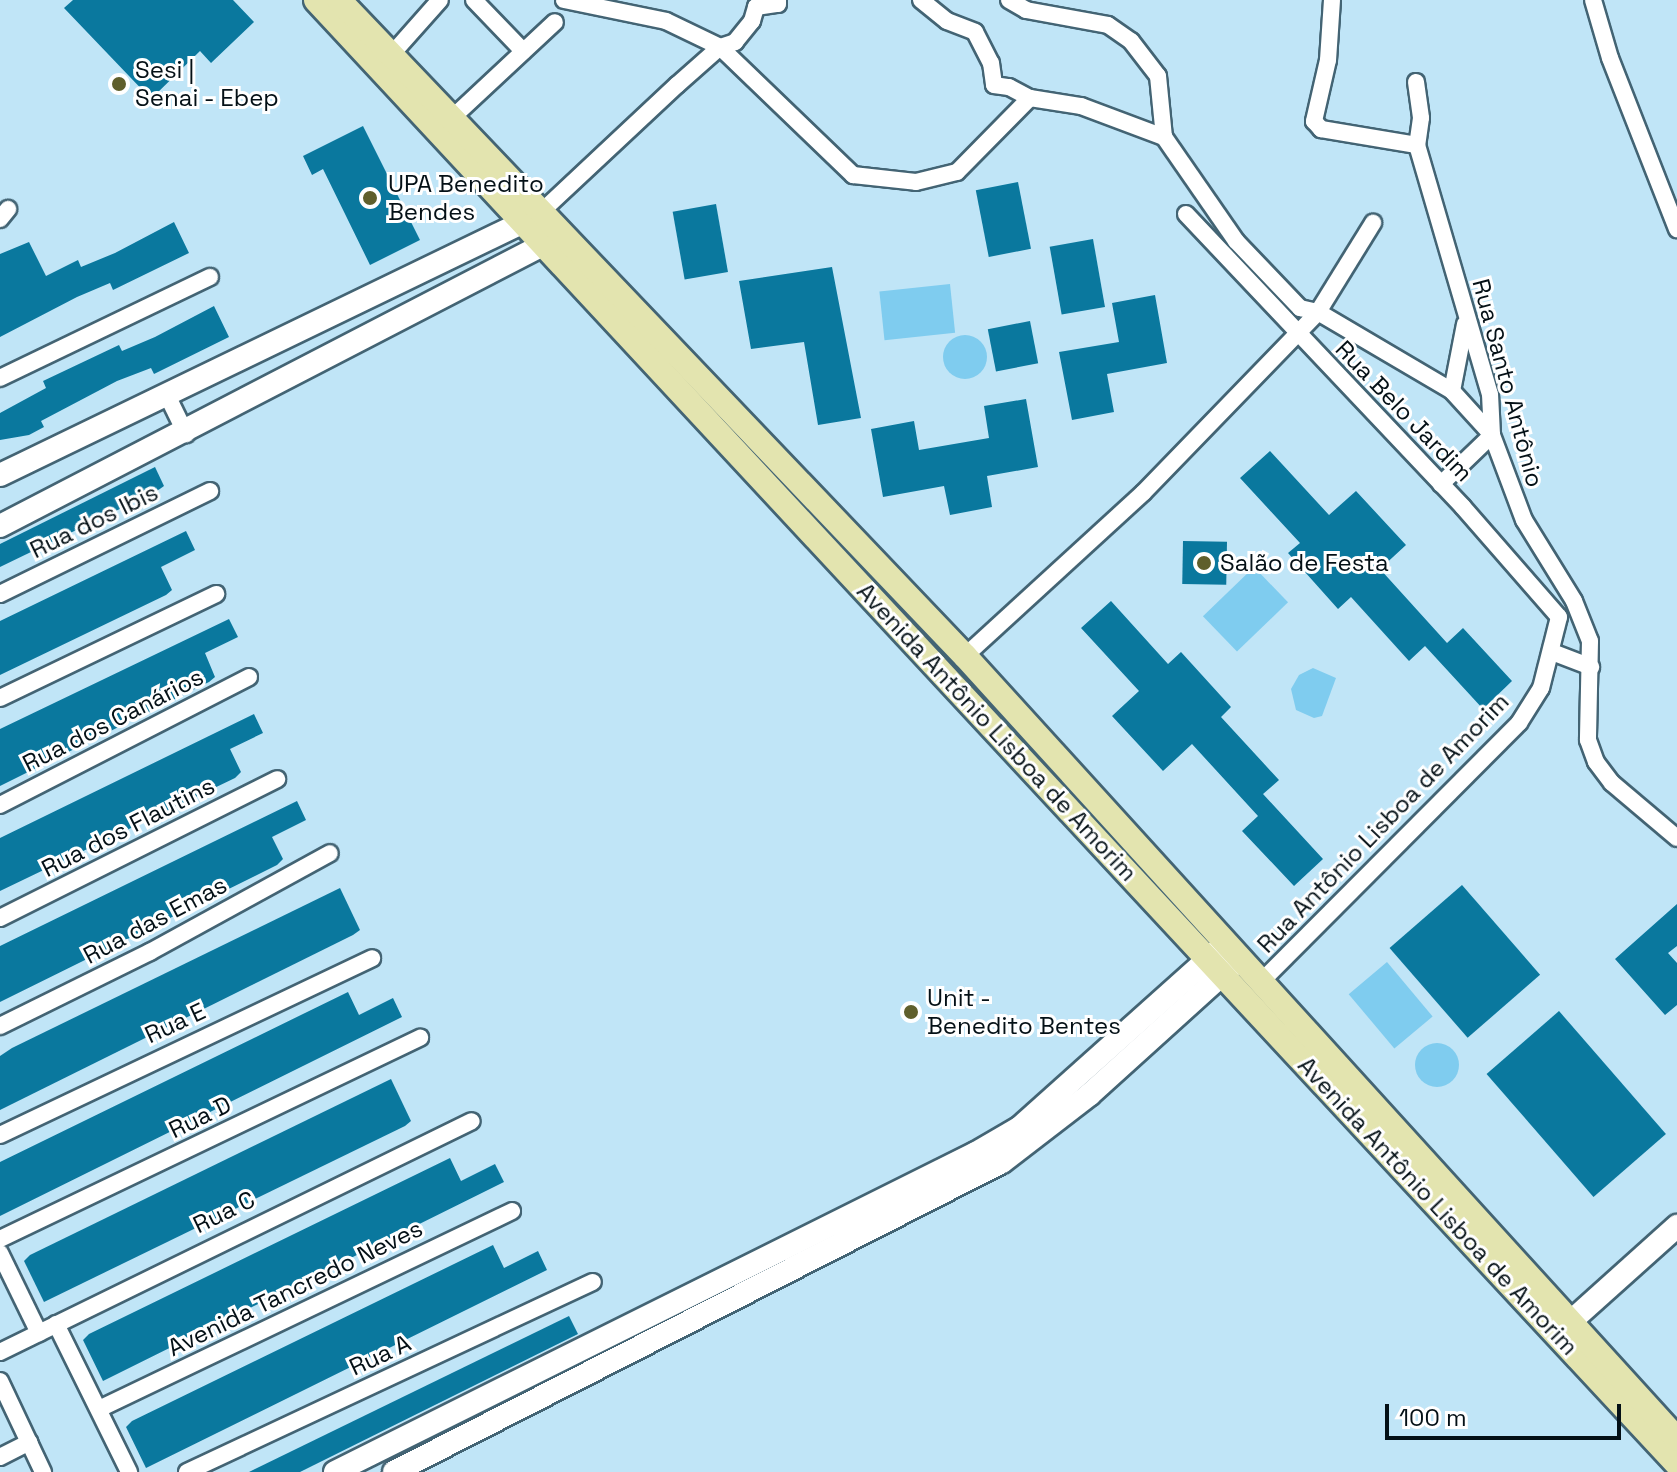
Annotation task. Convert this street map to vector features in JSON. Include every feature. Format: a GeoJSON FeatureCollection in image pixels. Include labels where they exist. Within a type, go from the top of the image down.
{"type":"FeatureCollection","features":[{"type":"Feature","properties":{"kind":"main road","name":"Avenida Antônio Lisboa de Amorim"},"geometry":{"type":"LineString","coordinates":[[316,0],[532,219]]}},
{"type":"Feature","properties":{"kind":"main road","name":"Avenida Antônio Lisboa de Amorim"},"geometry":{"type":"LineString","coordinates":[[339,0],[451,119],[550,240],[1225,958],[1564,1328],[1677,1439]]}},
{"type":"Feature","properties":{"kind":"main road","name":"Avenida Antônio Lisboa de Amorim"},"geometry":{"type":"LineString","coordinates":[[550,240],[965,656],[1225,958],[1262,981],[1564,1328],[1677,1464]]}},
{"type":"Feature","properties":{"kind":"street"},"geometry":{"type":"LineString","coordinates":[[392,54],[440,0]]}},
{"type":"Feature","properties":{"kind":"street"},"geometry":{"type":"LineString","coordinates":[[474,0],[523,51]]}},
{"type":"Feature","properties":{"kind":"street"},"geometry":{"type":"LineString","coordinates":[[564,0],[666,21],[720,47],[844,170],[879,181],[916,182],[957,172],[1030,98]]}},
{"type":"Feature","properties":{"kind":"street"},"geometry":{"type":"LineString","coordinates":[[0,475],[532,219],[720,47],[735,42],[752,21],[756,7],[778,4],[778,0]]}},
{"type":"Feature","properties":{"kind":"street"},"geometry":{"type":"LineString","coordinates":[[921,0],[947,21],[975,32],[991,63],[994,85],[1030,98],[1081,106],[1164,137],[1158,76],[1131,41],[1108,25],[1026,10],[1009,0]]}},
{"type":"Feature","properties":{"kind":"street"},"geometry":{"type":"LineString","coordinates":[[1332,0],[1328,60],[1314,121],[1321,129],[1417,145]]}},
{"type":"Feature","properties":{"kind":"street"},"geometry":{"type":"LineString","coordinates":[[1593,0],[1610,58],[1677,229]]}},
{"type":"Feature","properties":{"kind":"street"},"geometry":{"type":"LineString","coordinates":[[451,119],[555,22]]}},
{"type":"Feature","properties":{"kind":"street","name":"Rua Santo Antônio"},"geometry":{"type":"LineString","coordinates":[[1416,82],[1421,118],[1417,145],[1466,322],[1490,394],[1492,435],[1524,520],[1583,618],[1591,667],[1588,740],[1596,762],[1612,783],[1677,838]]}},
{"type":"Feature","properties":{"kind":"street","name":"Rua Belo Jardim"},"geometry":{"type":"LineString","coordinates":[[1164,137],[1236,241],[1300,308],[1318,312],[1452,391],[1492,435]]}},
{"type":"Feature","properties":{"kind":"street","name":"Rua Belo Jardim"},"geometry":{"type":"LineString","coordinates":[[1186,214],[1554,608],[1560,628],[1552,652]]}},
{"type":"Feature","properties":{"kind":"street"},"geometry":{"type":"LineString","coordinates":[[965,656],[1143,493],[1318,312],[1373,223]]}},
{"type":"Feature","properties":{"kind":"street"},"geometry":{"type":"LineString","coordinates":[[0,526],[186,434],[550,240]]}},
{"type":"Feature","properties":{"kind":"street"},"geometry":{"type":"LineString","coordinates":[[0,378],[210,277]]}},
{"type":"Feature","properties":{"kind":"street"},"geometry":{"type":"LineString","coordinates":[[1452,391],[1466,322]]}},
{"type":"Feature","properties":{"kind":"street"},"geometry":{"type":"LineString","coordinates":[[166,393],[186,434]]}},
{"type":"Feature","properties":{"kind":"street"},"geometry":{"type":"LineString","coordinates":[[1441,484],[1492,435]]}},
{"type":"Feature","properties":{"kind":"street","name":"Rua dos Ibis"},"geometry":{"type":"LineString","coordinates":[[0,594],[210,491]]}},
{"type":"Feature","properties":{"kind":"street"},"geometry":{"type":"LineString","coordinates":[[0,698],[216,594]]}},
{"type":"Feature","properties":{"kind":"street"},"geometry":{"type":"LineString","coordinates":[[1552,652],[1591,667]]}},
{"type":"Feature","properties":{"kind":"street","name":"Rua Antônio Lisboa de Amorim"},"geometry":{"type":"LineString","coordinates":[[1262,981],[1519,723],[1541,688],[1552,652]]}},
{"type":"Feature","properties":{"kind":"street","name":"Rua dos Canários"},"geometry":{"type":"LineString","coordinates":[[0,805],[249,677]]}},
{"type":"Feature","properties":{"kind":"street","name":"Rua dos Flautins"},"geometry":{"type":"LineString","coordinates":[[0,918],[277,779]]}},
{"type":"Feature","properties":{"kind":"street","name":"Rua das Emas"},"geometry":{"type":"LineString","coordinates":[[0,1026],[150,952],[330,853]]}},
{"type":"Feature","properties":{"kind":"street","name":"Rua E"},"geometry":{"type":"LineString","coordinates":[[0,1135],[372,958]]}},
{"type":"Feature","properties":{"kind":"street"},"geometry":{"type":"LineString","coordinates":[[335,1472],[1021,1149],[1225,958]]}},
{"type":"Feature","properties":{"kind":"street","name":"Rua D"},"geometry":{"type":"LineString","coordinates":[[0,1239],[420,1038]]}},
{"type":"Feature","properties":{"kind":"street","name":"Rua C"},"geometry":{"type":"LineString","coordinates":[[2,1347],[39,1333],[472,1121]]}},
{"type":"Feature","properties":{"kind":"street"},"geometry":{"type":"LineString","coordinates":[[394,1472],[900,1204]]}},
{"type":"Feature","properties":{"kind":"street","name":"Avenida Tancredo Neves"},"geometry":{"type":"LineString","coordinates":[[99,1409],[512,1211]]}},
{"type":"Feature","properties":{"kind":"street"},"geometry":{"type":"LineString","coordinates":[[1564,1328],[1677,1226]]}},
{"type":"Feature","properties":{"kind":"street"},"geometry":{"type":"LineString","coordinates":[[0,1253],[39,1333]]}},
{"type":"Feature","properties":{"kind":"street","name":"Rua A"},"geometry":{"type":"LineString","coordinates":[[187,1472],[593,1282]]}},
{"type":"Feature","properties":{"kind":"street"},"geometry":{"type":"LineString","coordinates":[[56,1324],[129,1472]]}},
{"type":"Feature","properties":{"kind":"street"},"geometry":{"type":"LineString","coordinates":[[0,1381],[43,1472]]}},
{"type":"Feature","properties":{"kind":"street"},"geometry":{"type":"LineString","coordinates":[[0,1457],[29,1442]]}},
{"type":"Feature","properties":{"kind":"shaded area"},"geometry":{"type":"Polygon","coordinates":[[[950,284],[955,333],[885,340],[879,291],[950,284]]]}},
{"type":"Feature","properties":{"kind":"shaded area"},"geometry":{"type":"Polygon","coordinates":[[[965,335],[981,341],[987,357],[981,373],[965,379],[949,373],[943,357],[949,341],[965,335]]]}},
{"type":"Feature","properties":{"kind":"shaded area"},"geometry":{"type":"Polygon","coordinates":[[[1254,567],[1288,602],[1237,652],[1203,616],[1254,567]]]}},
{"type":"Feature","properties":{"kind":"shaded area"},"geometry":{"type":"Polygon","coordinates":[[[1313,668],[1336,678],[1322,716],[1314,718],[1296,710],[1291,689],[1299,675],[1313,668]]]}},
{"type":"Feature","properties":{"kind":"shaded area"},"geometry":{"type":"Polygon","coordinates":[[[1387,962],[1433,1016],[1394,1049],[1349,994],[1387,962]]]}},
{"type":"Feature","properties":{"kind":"shaded area"},"geometry":{"type":"Polygon","coordinates":[[[1437,1043],[1453,1049],[1459,1065],[1453,1081],[1437,1087],[1421,1081],[1415,1065],[1421,1049],[1437,1043]]]}},
{"type":"Feature","properties":{"kind":"building"},"geometry":{"type":"Polygon","coordinates":[[[73,0],[233,0],[254,22],[211,63],[200,51],[151,99],[64,8],[73,0]]]}},
{"type":"Feature","properties":{"kind":"building"},"geometry":{"type":"Polygon","coordinates":[[[363,126],[420,240],[370,265],[323,169],[312,175],[303,156],[363,126]]]}},
{"type":"Feature","properties":{"kind":"building"},"geometry":{"type":"Polygon","coordinates":[[[1018,182],[1031,249],[989,257],[976,190],[1018,182]]]}},
{"type":"Feature","properties":{"kind":"building"},"geometry":{"type":"Polygon","coordinates":[[[716,204],[728,272],[685,280],[673,212],[716,204]]]}},
{"type":"Feature","properties":{"kind":"building"},"geometry":{"type":"Polygon","coordinates":[[[174,222],[189,253],[113,290],[110,283],[77,297],[0,337],[0,254],[29,242],[46,276],[78,260],[81,267],[115,253],[174,222]]]}},
{"type":"Feature","properties":{"kind":"building"},"geometry":{"type":"Polygon","coordinates":[[[1093,239],[1105,307],[1062,315],[1050,247],[1093,239]]]}},
{"type":"Feature","properties":{"kind":"building"},"geometry":{"type":"Polygon","coordinates":[[[832,267],[861,418],[818,425],[804,342],[751,349],[739,281],[832,267]]]}},
{"type":"Feature","properties":{"kind":"building"},"geometry":{"type":"Polygon","coordinates":[[[1155,295],[1167,363],[1107,374],[1114,412],[1072,420],[1059,352],[1119,342],[1112,303],[1155,295]]]}},
{"type":"Feature","properties":{"kind":"building"},"geometry":{"type":"Polygon","coordinates":[[[214,306],[229,337],[154,374],[151,368],[117,381],[41,421],[44,427],[29,435],[0,440],[0,413],[46,388],[43,381],[119,345],[122,351],[155,337],[214,306]]]}},
{"type":"Feature","properties":{"kind":"building"},"geometry":{"type":"Polygon","coordinates":[[[1030,321],[1038,363],[996,371],[988,329],[1030,321]]]}},
{"type":"Feature","properties":{"kind":"building"},"geometry":{"type":"Polygon","coordinates":[[[1026,399],[1038,467],[987,476],[992,507],[950,515],[944,486],[883,497],[871,429],[914,421],[919,450],[989,438],[984,406],[1026,399]]]}},
{"type":"Feature","properties":{"kind":"building"},"geometry":{"type":"Polygon","coordinates":[[[1270,451],[1329,515],[1356,491],[1406,545],[1380,569],[1447,643],[1463,628],[1512,681],[1483,709],[1425,646],[1409,661],[1351,597],[1338,609],[1288,553],[1300,543],[1240,478],[1270,451]]]}},
{"type":"Feature","properties":{"kind":"building"},"geometry":{"type":"Polygon","coordinates":[[[155,467],[164,486],[157,491],[0,567],[0,544],[155,467]]]}},
{"type":"Feature","properties":{"kind":"building"},"geometry":{"type":"Polygon","coordinates":[[[186,531],[195,550],[161,567],[172,590],[166,595],[0,675],[0,621],[186,531]]]}},
{"type":"Feature","properties":{"kind":"building","name":"Salão de Festa"},"geometry":{"type":"Polygon","coordinates":[[[1183,541],[1227,542],[1226,585],[1182,584],[1183,541]]]}},
{"type":"Feature","properties":{"kind":"building"},"geometry":{"type":"Polygon","coordinates":[[[1111,601],[1168,664],[1181,652],[1231,707],[1221,717],[1279,780],[1263,794],[1323,859],[1294,886],[1242,831],[1258,816],[1192,744],[1163,771],[1112,716],[1139,691],[1081,628],[1111,601]]]}},
{"type":"Feature","properties":{"kind":"building"},"geometry":{"type":"Polygon","coordinates":[[[229,619],[238,637],[205,653],[215,677],[209,682],[0,786],[0,729],[229,619]]]}},
{"type":"Feature","properties":{"kind":"building"},"geometry":{"type":"Polygon","coordinates":[[[254,714],[263,733],[230,749],[241,772],[235,778],[0,891],[0,838],[254,714]]]}},
{"type":"Feature","properties":{"kind":"building"},"geometry":{"type":"Polygon","coordinates":[[[297,801],[306,820],[272,837],[283,859],[277,865],[0,1002],[0,946],[297,801]]]}},
{"type":"Feature","properties":{"kind":"building"},"geometry":{"type":"Polygon","coordinates":[[[1462,885],[1540,975],[1468,1038],[1390,948],[1462,885]]]}},
{"type":"Feature","properties":{"kind":"building"},"geometry":{"type":"Polygon","coordinates":[[[340,888],[360,930],[353,935],[0,1110],[0,1056],[12,1048],[340,888]]]}},
{"type":"Feature","properties":{"kind":"building"},"geometry":{"type":"Polygon","coordinates":[[[1677,904],[1677,946],[1668,953],[1677,963],[1677,1005],[1665,1015],[1615,959],[1677,904]]]}},
{"type":"Feature","properties":{"kind":"building"},"geometry":{"type":"Polygon","coordinates":[[[348,992],[359,1015],[393,998],[402,1017],[0,1216],[0,1162],[348,992]]]}},
{"type":"Feature","properties":{"kind":"building"},"geometry":{"type":"Polygon","coordinates":[[[1559,1011],[1666,1134],[1593,1197],[1487,1074],[1559,1011]]]}},
{"type":"Feature","properties":{"kind":"building"},"geometry":{"type":"Polygon","coordinates":[[[391,1079],[411,1121],[405,1126],[44,1302],[24,1261],[30,1255],[391,1079]]]}},
{"type":"Feature","properties":{"kind":"building"},"geometry":{"type":"Polygon","coordinates":[[[450,1158],[461,1181],[495,1164],[504,1182],[103,1381],[83,1340],[89,1334],[450,1158]]]}},
{"type":"Feature","properties":{"kind":"building"},"geometry":{"type":"Polygon","coordinates":[[[493,1245],[504,1268],[538,1251],[547,1270],[146,1468],[126,1427],[132,1421],[493,1245]]]}},
{"type":"Feature","properties":{"kind":"building"},"geometry":{"type":"Polygon","coordinates":[[[569,1316],[578,1334],[300,1472],[249,1472],[569,1316]]]}},
{"type":"Feature","properties":{"kind":"place","name":"Sesi | Senai - Ebep"},"geometry":{"type":"Point","coordinates":[119,84]}},
{"type":"Feature","properties":{"kind":"place","name":"UPA Benedito Bendes"},"geometry":{"type":"Point","coordinates":[370,198]}},
{"type":"Feature","properties":{"kind":"place","name":"Salão de Festa"},"geometry":{"type":"Point","coordinates":[1204,563]}},
{"type":"Feature","properties":{"kind":"place","name":"Unit - Benedito Bentes"},"geometry":{"type":"Point","coordinates":[911,1012]}}]}
